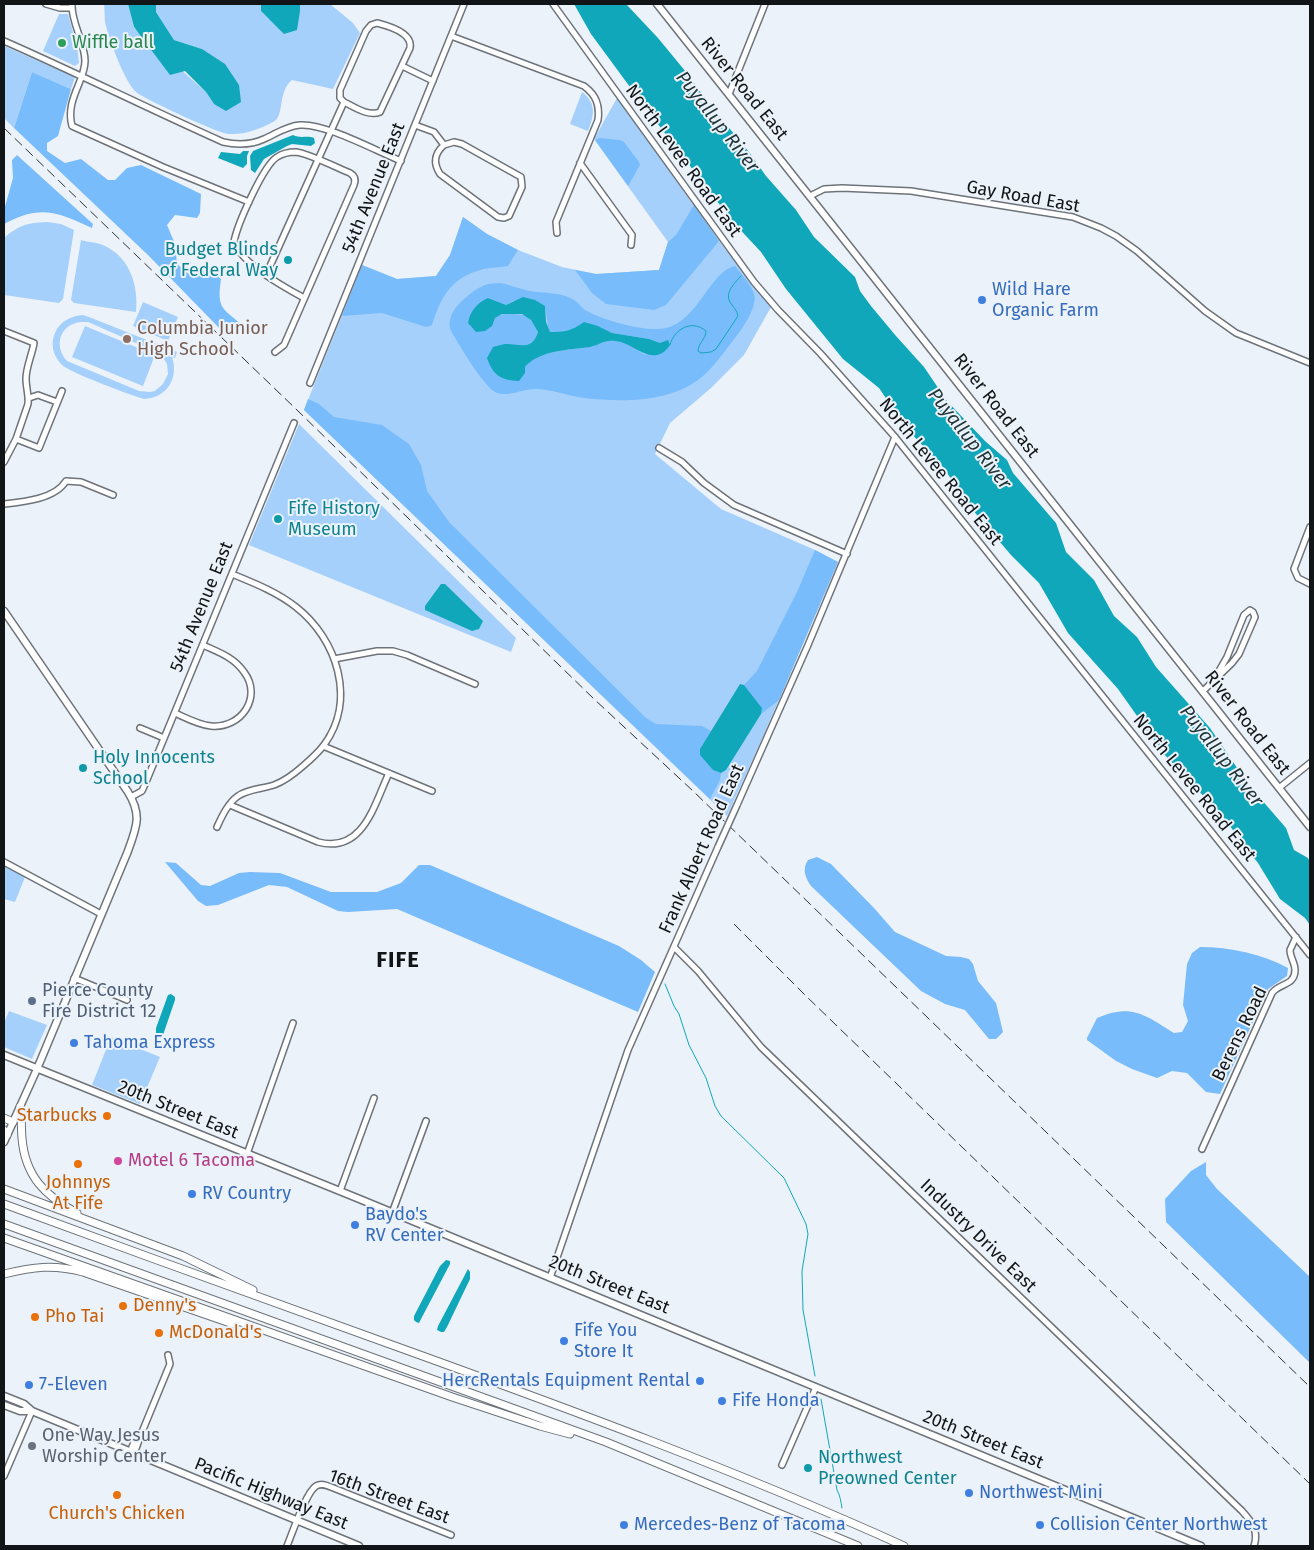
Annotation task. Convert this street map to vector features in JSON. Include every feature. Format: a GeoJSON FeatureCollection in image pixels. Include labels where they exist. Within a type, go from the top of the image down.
{"type":"FeatureCollection","features":[{"type":"Feature","properties":{"kind":"highway"},"geometry":{"type":"LineString","coordinates":[[20,1108],[23,1148],[26,1160],[37,1182],[56,1201],[104,1227]]}},
{"type":"Feature","properties":{"kind":"highway"},"geometry":{"type":"LineString","coordinates":[[4,1118],[13,1122]]}},
{"type":"Feature","properties":{"kind":"highway"},"geometry":{"type":"LineString","coordinates":[[4,1189],[183,1256],[280,1304]]}},
{"type":"Feature","properties":{"kind":"highway"},"geometry":{"type":"LineString","coordinates":[[4,1204],[505,1385],[709,1464],[849,1521],[904,1546]]}},
{"type":"Feature","properties":{"kind":"highway"},"geometry":{"type":"LineString","coordinates":[[4,1224],[606,1442],[858,1546]]}},
{"type":"Feature","properties":{"kind":"highway"},"geometry":{"type":"LineString","coordinates":[[4,1238],[313,1348],[540,1426],[606,1442]]}},
{"type":"Feature","properties":{"kind":"highway"},"geometry":{"type":"LineString","coordinates":[[4,1274],[39,1267],[67,1268],[222,1321],[313,1348]]}},
{"type":"Feature","properties":{"kind":"main road","name":"River Road East"},"geometry":{"type":"LineString","coordinates":[[657,4],[1310,827]]}},
{"type":"Feature","properties":{"kind":"main road"},"geometry":{"type":"LineString","coordinates":[[4,611],[131,797],[136,806],[137,821],[135,833],[37,1069],[13,1122],[5,1132],[4,1142]]}},
{"type":"Feature","properties":{"kind":"main road","name":"20th Street East"},"geometry":{"type":"LineString","coordinates":[[4,1056],[340,1191],[1201,1546]]}},
{"type":"Feature","properties":{"kind":"main road","name":"Pacific Highway East"},"geometry":{"type":"LineString","coordinates":[[4,1396],[24,1404],[32,1411],[359,1546]]}},
{"type":"Feature","properties":{"kind":"main road","name":"Pacific Highway East"},"geometry":{"type":"LineString","coordinates":[[4,1405],[20,1411],[32,1411]]}},
{"type":"Feature","properties":{"kind":"street"},"geometry":{"type":"LineString","coordinates":[[46,4],[60,8],[72,6],[86,60],[74,94],[72,126],[163,167],[249,202]]}},
{"type":"Feature","properties":{"kind":"street","name":"54th Avenue East"},"geometry":{"type":"LineString","coordinates":[[310,383],[464,4]]}},
{"type":"Feature","properties":{"kind":"street","name":"North Levee Road East"},"geometry":{"type":"LineString","coordinates":[[554,4],[754,282],[896,437],[1310,955]]}},
{"type":"Feature","properties":{"kind":"street"},"geometry":{"type":"LineString","coordinates":[[729,94],[765,4]]}},
{"type":"Feature","properties":{"kind":"street"},"geometry":{"type":"LineString","coordinates":[[381,24],[404,34],[410,41],[410,48],[383,109],[378,114],[371,114],[344,102],[340,98],[340,90],[366,31],[371,26],[381,24]]}},
{"type":"Feature","properties":{"kind":"street"},"geometry":{"type":"LineString","coordinates":[[452,36],[584,86],[598,102],[598,120],[556,222],[557,233]]}},
{"type":"Feature","properties":{"kind":"street"},"geometry":{"type":"LineString","coordinates":[[4,41],[82,75],[106,89],[222,142],[232,144],[252,143],[299,125],[319,127],[401,161]]}},
{"type":"Feature","properties":{"kind":"street"},"geometry":{"type":"LineString","coordinates":[[402,66],[433,81]]}},
{"type":"Feature","properties":{"kind":"street"},"geometry":{"type":"LineString","coordinates":[[266,275],[344,102]]}},
{"type":"Feature","properties":{"kind":"street"},"geometry":{"type":"LineString","coordinates":[[415,125],[434,132],[444,145]]}},
{"type":"Feature","properties":{"kind":"street"},"geometry":{"type":"LineString","coordinates":[[454,142],[462,144],[518,175],[522,180],[522,187],[511,215],[507,218],[498,217],[440,174],[435,167],[435,159],[439,150],[444,145],[454,142]]}},
{"type":"Feature","properties":{"kind":"street"},"geometry":{"type":"LineString","coordinates":[[275,352],[284,344],[354,185],[354,178],[350,173],[304,153],[297,152],[276,157],[266,169],[249,202],[234,242],[237,248],[257,269],[304,298]]}},
{"type":"Feature","properties":{"kind":"street"},"geometry":{"type":"LineString","coordinates":[[580,163],[632,235],[631,245]]}},
{"type":"Feature","properties":{"kind":"street","name":"Gay Road East"},"geometry":{"type":"LineString","coordinates":[[810,196],[824,189],[833,188],[899,190],[1073,217],[1101,228],[1130,246],[1236,334],[1310,363]]}},
{"type":"Feature","properties":{"kind":"street"},"geometry":{"type":"LineString","coordinates":[[4,331],[34,343],[26,375],[29,398],[16,439],[4,462]]}},
{"type":"Feature","properties":{"kind":"street"},"geometry":{"type":"LineString","coordinates":[[16,439],[39,448],[62,391]]}},
{"type":"Feature","properties":{"kind":"street"},"geometry":{"type":"LineString","coordinates":[[29,398],[38,395],[57,402]]}},
{"type":"Feature","properties":{"kind":"street","name":"54th Avenue East"},"geometry":{"type":"LineString","coordinates":[[131,797],[139,793],[144,787],[294,423]]}},
{"type":"Feature","properties":{"kind":"street","name":"Frank Albert Road East"},"geometry":{"type":"LineString","coordinates":[[550,1278],[628,1050],[847,554],[896,437]]}},
{"type":"Feature","properties":{"kind":"street"},"geometry":{"type":"LineString","coordinates":[[659,448],[682,462],[704,483],[734,505],[847,554]]}},
{"type":"Feature","properties":{"kind":"street"},"geometry":{"type":"LineString","coordinates":[[4,504],[50,494],[59,489],[66,480],[81,482],[113,496]]}},
{"type":"Feature","properties":{"kind":"street"},"geometry":{"type":"LineString","coordinates":[[1310,527],[1294,569],[1298,578],[1310,584]]}},
{"type":"Feature","properties":{"kind":"street"},"geometry":{"type":"LineString","coordinates":[[217,827],[230,805],[242,793],[286,779],[312,758],[324,746],[333,730],[340,705],[341,684],[334,660],[318,630],[301,611],[281,597],[232,574]]}},
{"type":"Feature","properties":{"kind":"street"},"geometry":{"type":"LineString","coordinates":[[1203,691],[1239,654],[1255,617],[1250,610],[1244,615],[1215,678]]}},
{"type":"Feature","properties":{"kind":"street"},"geometry":{"type":"LineString","coordinates":[[175,713],[203,724],[222,726],[238,719],[244,714],[249,704],[251,696],[250,685],[243,670],[231,658],[203,645]]}},
{"type":"Feature","properties":{"kind":"street"},"geometry":{"type":"LineString","coordinates":[[334,660],[377,651],[393,651],[407,655],[475,684]]}},
{"type":"Feature","properties":{"kind":"street"},"geometry":{"type":"LineString","coordinates":[[140,728],[164,738]]}},
{"type":"Feature","properties":{"kind":"street"},"geometry":{"type":"LineString","coordinates":[[324,746],[432,791]]}},
{"type":"Feature","properties":{"kind":"street"},"geometry":{"type":"LineString","coordinates":[[1279,788],[1310,763]]}},
{"type":"Feature","properties":{"kind":"street"},"geometry":{"type":"LineString","coordinates":[[230,805],[318,842],[339,844],[352,839],[362,828],[388,773]]}},
{"type":"Feature","properties":{"kind":"street"},"geometry":{"type":"LineString","coordinates":[[4,862],[101,914]]}},
{"type":"Feature","properties":{"kind":"street","name":"Berens Road"},"geometry":{"type":"LineString","coordinates":[[1202,1150],[1272,993],[1276,988],[1288,984],[1293,979],[1295,969],[1290,950],[1296,937]]}},
{"type":"Feature","properties":{"kind":"street","name":"Industry Drive East"},"geometry":{"type":"LineString","coordinates":[[674,947],[698,971],[761,1048],[1242,1511],[1255,1529],[1254,1546]]}},
{"type":"Feature","properties":{"kind":"street"},"geometry":{"type":"LineString","coordinates":[[74,978],[127,1000]]}},
{"type":"Feature","properties":{"kind":"street"},"geometry":{"type":"LineString","coordinates":[[247,1154],[293,1023]]}},
{"type":"Feature","properties":{"kind":"street"},"geometry":{"type":"LineString","coordinates":[[340,1191],[374,1098]]}},
{"type":"Feature","properties":{"kind":"street"},"geometry":{"type":"LineString","coordinates":[[392,1213],[426,1121]]}},
{"type":"Feature","properties":{"kind":"street"},"geometry":{"type":"LineString","coordinates":[[132,1453],[137,1435],[142,1432],[170,1364],[168,1355]]}},
{"type":"Feature","properties":{"kind":"street"},"geometry":{"type":"LineString","coordinates":[[782,1466],[816,1387]]}},
{"type":"Feature","properties":{"kind":"street"},"geometry":{"type":"LineString","coordinates":[[4,1476],[5,1468],[32,1411]]}},
{"type":"Feature","properties":{"kind":"street","name":"16th Street East"},"geometry":{"type":"LineString","coordinates":[[297,1520],[309,1494],[316,1486],[328,1486],[451,1535]]}},
{"type":"Feature","properties":{"kind":"street"},"geometry":{"type":"LineString","coordinates":[[287,1546],[297,1520]]}},
{"type":"Feature","properties":{"kind":"shaded area"},"geometry":{"type":"Polygon","coordinates":[[[104,4],[128,4],[134,28],[206,92],[214,104],[202,49],[174,40],[156,12],[156,4],[261,4],[261,11],[285,34],[300,11],[300,4],[330,4],[353,23],[360,33],[333,89],[292,80],[284,91],[277,119],[268,125],[252,131],[241,134],[229,134],[182,116],[136,92],[118,61],[111,42],[105,24],[104,4]]]}},
{"type":"Feature","properties":{"kind":"shaded area"},"geometry":{"type":"Polygon","coordinates":[[[59,14],[68,14],[77,47],[79,63],[75,66],[43,51],[59,14]]]}},
{"type":"Feature","properties":{"kind":"shaded area"},"geometry":{"type":"Polygon","coordinates":[[[4,46],[75,77],[71,89],[32,72],[14,128],[4,118],[4,46]]]}},
{"type":"Feature","properties":{"kind":"shaded area"},"geometry":{"type":"Polygon","coordinates":[[[32,72],[71,89],[58,136],[47,143],[47,151],[65,163],[81,159],[108,180],[115,180],[127,168],[141,165],[201,194],[200,213],[197,218],[175,215],[167,225],[175,244],[177,264],[189,274],[211,270],[221,279],[220,302],[225,310],[242,325],[242,330],[225,334],[148,255],[14,128],[32,72]]]}},
{"type":"Feature","properties":{"kind":"shaded area"},"geometry":{"type":"Polygon","coordinates":[[[582,92],[587,96],[593,110],[588,131],[570,124],[582,92]]]}},
{"type":"Feature","properties":{"kind":"shaded area"},"geometry":{"type":"Polygon","coordinates":[[[617,98],[719,241],[771,307],[744,355],[711,388],[670,423],[655,454],[721,509],[838,562],[727,816],[304,410],[362,265],[397,279],[436,276],[450,255],[463,217],[487,234],[518,250],[562,267],[596,274],[659,270],[668,242],[594,139],[617,98]]]}},
{"type":"Feature","properties":{"kind":"shaded area"},"geometry":{"type":"Polygon","coordinates":[[[600,138],[624,142],[639,162],[640,165],[628,186],[595,140],[600,138]]]}},
{"type":"Feature","properties":{"kind":"shaded area"},"geometry":{"type":"Polygon","coordinates":[[[17,155],[93,224],[92,228],[59,214],[49,212],[28,214],[4,224],[4,210],[13,178],[12,160],[17,155]]]}},
{"type":"Feature","properties":{"kind":"shaded area"},"geometry":{"type":"Polygon","coordinates":[[[694,205],[719,241],[666,305],[654,310],[606,304],[592,293],[575,270],[596,274],[659,270],[668,242],[676,235],[694,205]]]}},
{"type":"Feature","properties":{"kind":"shaded area"},"geometry":{"type":"Polygon","coordinates":[[[463,217],[487,234],[518,250],[508,266],[483,269],[461,278],[448,290],[443,298],[432,325],[426,327],[382,313],[342,316],[362,265],[397,279],[436,276],[450,255],[463,217]]]}},
{"type":"Feature","properties":{"kind":"shaded area"},"geometry":{"type":"Polygon","coordinates":[[[47,222],[61,224],[74,230],[63,299],[59,303],[4,295],[4,238],[24,225],[47,222]]]}},
{"type":"Feature","properties":{"kind":"shaded area"},"geometry":{"type":"Polygon","coordinates":[[[81,240],[100,244],[110,249],[125,263],[134,281],[137,302],[136,312],[74,303],[71,300],[81,240]]]}},
{"type":"Feature","properties":{"kind":"shaded area"},"geometry":{"type":"Polygon","coordinates":[[[735,266],[753,290],[755,299],[749,317],[722,355],[703,376],[685,388],[658,397],[613,400],[578,397],[535,389],[506,394],[497,393],[485,383],[450,329],[452,313],[463,300],[481,287],[500,283],[569,297],[593,314],[625,325],[648,329],[666,328],[677,324],[687,316],[718,277],[726,270],[735,266]],[[488,298],[495,318],[506,314],[525,316],[533,323],[538,332],[529,344],[521,346],[505,344],[525,373],[525,367],[532,361],[556,352],[613,341],[628,345],[645,355],[660,343],[649,339],[612,333],[598,326],[576,327],[566,332],[549,332],[545,306],[513,301],[506,305],[488,298]]]}},
{"type":"Feature","properties":{"kind":"shaded area"},"geometry":{"type":"Polygon","coordinates":[[[143,302],[178,317],[168,341],[133,326],[143,302]]]}},
{"type":"Feature","properties":{"kind":"shaded area"},"geometry":{"type":"Polygon","coordinates":[[[79,316],[89,317],[177,352],[175,358],[172,357],[174,372],[165,391],[152,398],[144,399],[114,389],[62,365],[56,358],[53,350],[53,337],[63,322],[79,316]],[[88,322],[74,324],[64,331],[61,337],[60,349],[67,361],[139,391],[155,391],[163,384],[168,374],[167,364],[161,354],[88,322]]]}},
{"type":"Feature","properties":{"kind":"shaded area"},"geometry":{"type":"Polygon","coordinates":[[[85,326],[155,355],[143,386],[72,357],[85,326]]]}},
{"type":"Feature","properties":{"kind":"shaded area"},"geometry":{"type":"Polygon","coordinates":[[[308,399],[319,404],[334,417],[382,425],[409,444],[421,465],[427,491],[449,522],[646,718],[656,724],[702,726],[711,731],[700,749],[713,770],[721,773],[720,780],[710,799],[304,410],[308,399]]]}},
{"type":"Feature","properties":{"kind":"shaded area"},"geometry":{"type":"Polygon","coordinates":[[[299,424],[516,638],[511,652],[249,545],[299,424]]]}},
{"type":"Feature","properties":{"kind":"shaded area"},"geometry":{"type":"Polygon","coordinates":[[[815,550],[838,562],[779,700],[761,714],[762,708],[744,685],[757,671],[797,592],[815,550]]]}},
{"type":"Feature","properties":{"kind":"shaded area"},"geometry":{"type":"Polygon","coordinates":[[[817,857],[831,864],[895,932],[946,956],[969,959],[973,964],[978,981],[996,1003],[1003,1032],[996,1039],[989,1039],[965,1010],[945,1004],[921,991],[811,886],[806,876],[805,867],[808,860],[817,857]]]}},
{"type":"Feature","properties":{"kind":"shaded area"},"geometry":{"type":"Polygon","coordinates":[[[165,862],[176,863],[201,885],[210,886],[239,873],[280,873],[331,892],[377,892],[401,883],[419,865],[430,865],[619,946],[641,960],[655,972],[638,1012],[397,909],[338,911],[287,887],[269,885],[218,905],[206,906],[198,901],[165,862]]]}},
{"type":"Feature","properties":{"kind":"shaded area"},"geometry":{"type":"Polygon","coordinates":[[[5,864],[25,877],[15,902],[4,899],[5,864]]]}},
{"type":"Feature","properties":{"kind":"shaded area"},"geometry":{"type":"Polygon","coordinates":[[[1200,947],[1246,952],[1288,968],[1287,976],[1268,989],[1220,1094],[1206,1092],[1187,1073],[1172,1071],[1157,1078],[1132,1069],[1116,1061],[1087,1040],[1097,1018],[1120,1011],[1138,1013],[1174,1033],[1182,1032],[1188,1021],[1183,1005],[1187,964],[1192,953],[1200,947]]]}},
{"type":"Feature","properties":{"kind":"shaded area"},"geometry":{"type":"Polygon","coordinates":[[[9,1011],[47,1025],[32,1059],[4,1047],[4,1023],[9,1011]]]}},
{"type":"Feature","properties":{"kind":"shaded area"},"geometry":{"type":"Polygon","coordinates":[[[111,1037],[160,1057],[140,1104],[92,1085],[111,1037]]]}},
{"type":"Feature","properties":{"kind":"shaded area"},"geometry":{"type":"Polygon","coordinates":[[[1206,1162],[1206,1175],[1217,1189],[1310,1277],[1310,1363],[1166,1222],[1165,1199],[1191,1171],[1206,1162]]]}},
{"type":"Feature","properties":{"kind":"water"},"geometry":{"type":"Polygon","coordinates":[[[128,4],[156,4],[156,12],[174,40],[202,49],[225,64],[239,85],[241,102],[226,111],[214,104],[206,92],[185,71],[170,75],[134,27],[128,4]]]}},
{"type":"Feature","properties":{"kind":"water"},"geometry":{"type":"Polygon","coordinates":[[[261,4],[300,4],[297,30],[284,34],[261,11],[261,4]]]}},
{"type":"Feature","properties":{"kind":"water","name":"Puyallup River"},"geometry":{"type":"Polygon","coordinates":[[[574,4],[626,4],[686,72],[766,176],[796,210],[814,237],[855,277],[860,291],[871,306],[924,367],[947,401],[985,441],[1007,460],[1013,473],[1056,523],[1066,552],[1094,580],[1114,616],[1137,637],[1156,667],[1210,728],[1248,784],[1286,828],[1294,850],[1308,858],[1310,862],[1310,925],[1305,918],[1280,899],[1258,863],[1223,817],[1164,754],[1118,689],[1068,633],[1039,583],[1011,555],[971,508],[943,467],[907,429],[879,388],[843,359],[786,289],[761,252],[733,222],[641,102],[591,34],[574,4]]]}},
{"type":"Feature","properties":{"kind":"water"},"geometry":{"type":"Polygon","coordinates":[[[293,135],[314,138],[315,143],[311,146],[292,144],[287,146],[264,159],[255,173],[251,170],[250,156],[253,151],[293,135]]]}},
{"type":"Feature","properties":{"kind":"water"},"geometry":{"type":"Polygon","coordinates":[[[243,151],[249,151],[247,164],[243,168],[218,158],[221,152],[240,154],[243,151]]]}},
{"type":"Feature","properties":{"kind":"water"},"geometry":{"type":"Polygon","coordinates":[[[523,297],[535,300],[545,306],[546,322],[550,332],[568,330],[584,322],[612,333],[649,339],[660,343],[668,340],[670,345],[664,352],[650,355],[622,342],[604,342],[590,347],[564,350],[538,357],[525,367],[525,373],[519,381],[502,378],[492,369],[487,358],[493,347],[505,344],[528,344],[532,342],[538,332],[531,320],[522,314],[502,314],[495,318],[492,326],[485,331],[476,332],[468,323],[470,315],[481,302],[488,298],[506,305],[523,297]]]}},
{"type":"Feature","properties":{"kind":"water"},"geometry":{"type":"Polygon","coordinates":[[[441,584],[445,584],[483,621],[479,629],[472,631],[425,610],[425,606],[441,584]]]}},
{"type":"Feature","properties":{"kind":"water"},"geometry":{"type":"Polygon","coordinates":[[[740,684],[744,685],[762,708],[761,714],[726,770],[721,773],[713,770],[700,755],[700,749],[740,684]]]}},
{"type":"Feature","properties":{"kind":"water"},"geometry":{"type":"Polygon","coordinates":[[[171,994],[175,997],[175,1000],[163,1035],[160,1038],[156,1038],[156,1028],[168,995],[171,994]]]}},
{"type":"Feature","properties":{"kind":"water"},"geometry":{"type":"Polygon","coordinates":[[[446,1260],[450,1261],[450,1264],[419,1323],[416,1322],[414,1316],[440,1266],[446,1260]]]}},
{"type":"Feature","properties":{"kind":"water"},"geometry":{"type":"Polygon","coordinates":[[[468,1269],[470,1279],[447,1327],[444,1332],[441,1332],[437,1330],[438,1326],[468,1269]]]}},
{"type":"Feature","properties":{"kind":"waterway"},"geometry":{"type":"LineString","coordinates":[[670,345],[679,330],[695,326],[706,331],[698,351],[701,353],[711,352],[716,349],[738,316],[728,297],[730,290],[741,276]]}},
{"type":"Feature","properties":{"kind":"waterway"},"geometry":{"type":"LineString","coordinates":[[665,984],[679,1014],[689,1045],[706,1078],[715,1106],[721,1116],[784,1178],[806,1224],[808,1234],[802,1271],[803,1310],[815,1376]]}},
{"type":"Feature","properties":{"kind":"waterway"},"geometry":{"type":"LineString","coordinates":[[821,1399],[837,1490],[842,1508]]}},
{"type":"Feature","properties":{"kind":"railway"},"geometry":{"type":"LineString","coordinates":[[4,128],[594,699],[693,791],[1310,1387]]}},
{"type":"Feature","properties":{"kind":"railway"},"geometry":{"type":"LineString","coordinates":[[734,924],[1310,1484]]}},
{"type":"Feature","properties":{"kind":"place","name":"Wiffle ball"},"geometry":{"type":"Point","coordinates":[62,43]}},
{"type":"Feature","properties":{"kind":"place","name":"Budget Blinds of Federal Way"},"geometry":{"type":"Point","coordinates":[288,260]}},
{"type":"Feature","properties":{"kind":"place","name":"Wild Hare Organic Farm"},"geometry":{"type":"Point","coordinates":[982,300]}},
{"type":"Feature","properties":{"kind":"place","name":"Columbia Junior High School"},"geometry":{"type":"Point","coordinates":[127,339]}},
{"type":"Feature","properties":{"kind":"place","name":"Fife History Museum"},"geometry":{"type":"Point","coordinates":[278,519]}},
{"type":"Feature","properties":{"kind":"place","name":"Holy Innocents School"},"geometry":{"type":"Point","coordinates":[83,768]}},
{"type":"Feature","properties":{"kind":"place","name":"Pierce County Fire District 12"},"geometry":{"type":"Point","coordinates":[32,1001]}},
{"type":"Feature","properties":{"kind":"place","name":"Tahoma Express"},"geometry":{"type":"Point","coordinates":[74,1043]}},
{"type":"Feature","properties":{"kind":"place","name":"Starbucks"},"geometry":{"type":"Point","coordinates":[107,1116]}},
{"type":"Feature","properties":{"kind":"place","name":"Motel 6 Tacoma"},"geometry":{"type":"Point","coordinates":[118,1161]}},
{"type":"Feature","properties":{"kind":"place","name":"Johnnys At Fife"},"geometry":{"type":"Point","coordinates":[78,1164]}},
{"type":"Feature","properties":{"kind":"place","name":"RV Country"},"geometry":{"type":"Point","coordinates":[192,1194]}},
{"type":"Feature","properties":{"kind":"place","name":"Baydo's RV Center"},"geometry":{"type":"Point","coordinates":[355,1225]}},
{"type":"Feature","properties":{"kind":"place","name":"Denny's"},"geometry":{"type":"Point","coordinates":[123,1306]}},
{"type":"Feature","properties":{"kind":"place","name":"Pho Tai"},"geometry":{"type":"Point","coordinates":[35,1317]}},
{"type":"Feature","properties":{"kind":"place","name":"McDonald's"},"geometry":{"type":"Point","coordinates":[159,1333]}},
{"type":"Feature","properties":{"kind":"place","name":"Fife You Store It"},"geometry":{"type":"Point","coordinates":[564,1341]}},
{"type":"Feature","properties":{"kind":"place","name":"HercRentals Equipment Rental"},"geometry":{"type":"Point","coordinates":[700,1381]}},
{"type":"Feature","properties":{"kind":"place","name":"7-Eleven"},"geometry":{"type":"Point","coordinates":[29,1385]}},
{"type":"Feature","properties":{"kind":"place","name":"Fife Honda"},"geometry":{"type":"Point","coordinates":[722,1401]}},
{"type":"Feature","properties":{"kind":"place","name":"One Way Jesus Worship Center"},"geometry":{"type":"Point","coordinates":[32,1446]}},
{"type":"Feature","properties":{"kind":"place","name":"Northwest Preowned Center"},"geometry":{"type":"Point","coordinates":[808,1468]}},
{"type":"Feature","properties":{"kind":"place","name":"Northwest Mini"},"geometry":{"type":"Point","coordinates":[969,1493]}},
{"type":"Feature","properties":{"kind":"place","name":"Church's Chicken"},"geometry":{"type":"Point","coordinates":[117,1495]}},
{"type":"Feature","properties":{"kind":"place","name":"Mercedes-Benz of Tacoma"},"geometry":{"type":"Point","coordinates":[624,1525]}},
{"type":"Feature","properties":{"kind":"place","name":"Collision Center Northwest"},"geometry":{"type":"Point","coordinates":[1040,1525]}},
{"type":"Feature","properties":{"kind":"district","name":"FIFE"},"geometry":{"type":"Point","coordinates":[398,961]}}]}
